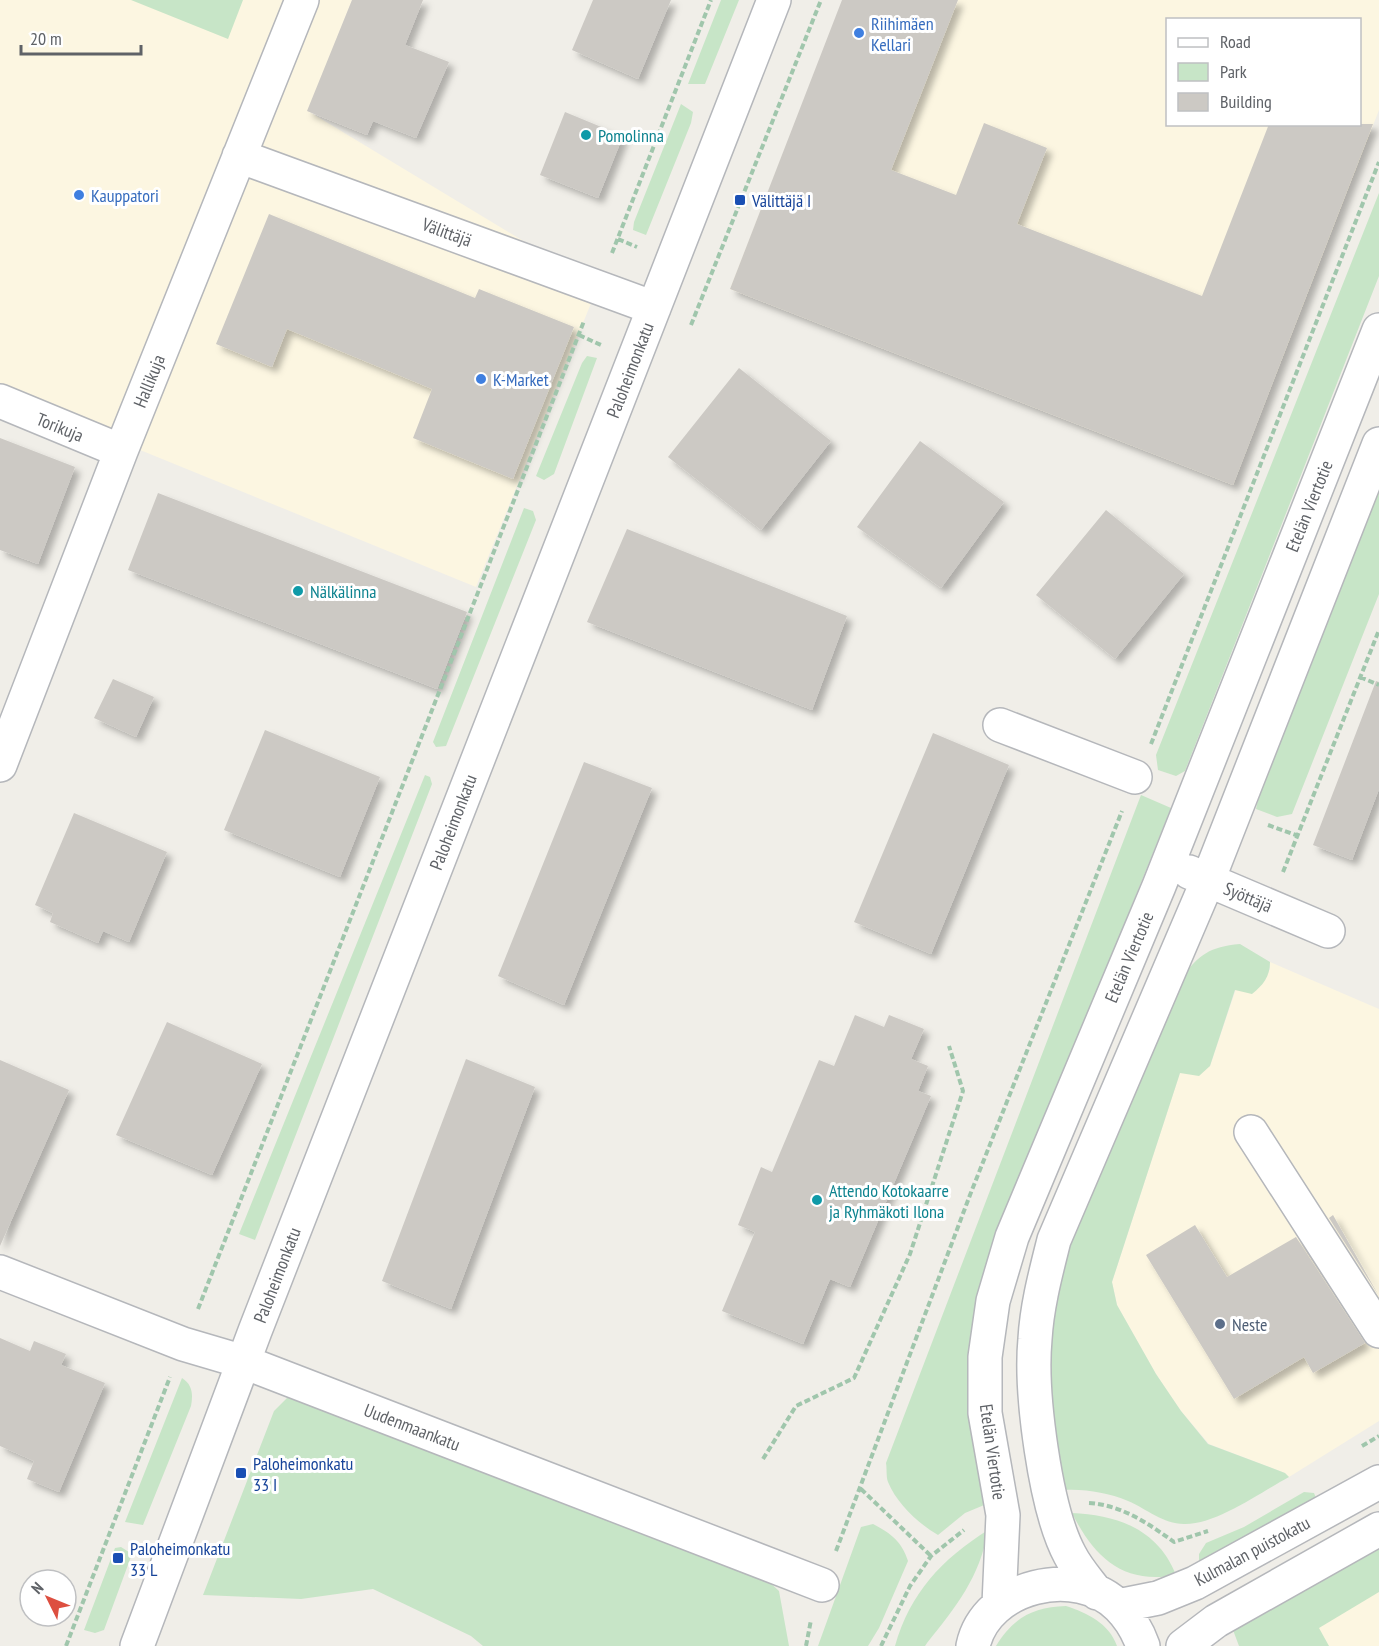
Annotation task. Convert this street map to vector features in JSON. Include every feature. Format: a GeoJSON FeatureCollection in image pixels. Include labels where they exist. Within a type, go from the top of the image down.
{"type":"FeatureCollection","features":[{"type":"Feature","properties":{"kind":"street","name":"Hallikuja"},"geometry":{"type":"LineString","coordinates":[[0,765],[121,451],[302,0]]}},
{"type":"Feature","properties":{"kind":"street","name":"Paloheimonkatu"},"geometry":{"type":"LineString","coordinates":[[137,1646],[243,1362],[774,0]]}},
{"type":"Feature","properties":{"kind":"street","name":"Välittäjä"},"geometry":{"type":"LineString","coordinates":[[239,156],[654,308]]}},
{"type":"Feature","properties":{"kind":"street","name":"Etelän Viertotie"},"geometry":{"type":"LineString","coordinates":[[986,1624],[1003,1515],[985,1413],[986,1357],[993,1301],[1012,1237],[1168,862],[1379,330]]}},
{"type":"Feature","properties":{"kind":"street","name":"Torikuja"},"geometry":{"type":"LineString","coordinates":[[0,402],[121,451]]}},
{"type":"Feature","properties":{"kind":"street"},"geometry":{"type":"LineString","coordinates":[[1143,1646],[1137,1630],[1070,1555],[1052,1504],[1035,1390],[1034,1340],[1041,1291],[1054,1240],[1208,879],[1379,444]]}},
{"type":"Feature","properties":{"kind":"street"},"geometry":{"type":"LineString","coordinates":[[1000,725],[1135,777]]}},
{"type":"Feature","properties":{"kind":"street","name":"Syöttäjä"},"geometry":{"type":"LineString","coordinates":[[1168,862],[1328,931]]}},
{"type":"Feature","properties":{"kind":"street"},"geometry":{"type":"LineString","coordinates":[[1251,1132],[1379,1331]]}},
{"type":"Feature","properties":{"kind":"street","name":"Uudenmaankatu"},"geometry":{"type":"LineString","coordinates":[[0,1272],[183,1344],[243,1362],[822,1585]]}},
{"type":"Feature","properties":{"kind":"street","name":"Kulmalan puistokatu"},"geometry":{"type":"LineString","coordinates":[[1108,1599],[1158,1598],[1196,1583],[1379,1482]]}},
{"type":"Feature","properties":{"kind":"street"},"geometry":{"type":"LineString","coordinates":[[1183,1646],[1216,1621],[1379,1528]]}},
{"type":"Feature","properties":{"kind":"street"},"geometry":{"type":"LineString","coordinates":[[956,1646],[986,1624],[1023,1590],[1047,1585],[1071,1586],[1108,1599]]}},
{"type":"Feature","properties":{"kind":"path"},"geometry":{"type":"LineString","coordinates":[[66,1646],[711,0]]}},
{"type":"Feature","properties":{"kind":"path"},"geometry":{"type":"LineString","coordinates":[[822,1585],[861,1489],[970,1195],[1135,777],[1153,740],[1379,162]]}},
{"type":"Feature","properties":{"kind":"path"},"geometry":{"type":"LineString","coordinates":[[1270,906],[1379,630]]}},
{"type":"Feature","properties":{"kind":"path"},"geometry":{"type":"LineString","coordinates":[[1360,677],[1379,685]]}},
{"type":"Feature","properties":{"kind":"path"},"geometry":{"type":"LineString","coordinates":[[763,1459],[796,1406],[854,1378],[910,1254],[963,1091],[949,1046]]}},
{"type":"Feature","properties":{"kind":"path"},"geometry":{"type":"LineString","coordinates":[[1354,1451],[1379,1436]]}},
{"type":"Feature","properties":{"kind":"path"},"geometry":{"type":"LineString","coordinates":[[861,1489],[931,1556]]}},
{"type":"Feature","properties":{"kind":"path"},"geometry":{"type":"LineString","coordinates":[[1052,1504],[1068,1501],[1097,1503],[1124,1511],[1148,1523],[1174,1542],[1213,1529]]}},
{"type":"Feature","properties":{"kind":"path"},"geometry":{"type":"LineString","coordinates":[[881,1646],[910,1586],[931,1556],[967,1528],[1003,1515]]}},
{"type":"Feature","properties":{"kind":"shaded area"},"geometry":{"type":"Polygon","coordinates":[[[0,0],[352,0],[308,111],[598,286],[476,587],[145,452],[0,397],[0,0]]]}},
{"type":"Feature","properties":{"kind":"shaded area"},"geometry":{"type":"Polygon","coordinates":[[[843,0],[1379,0],[1379,110],[1233,485],[730,289],[843,0]]]}},
{"type":"Feature","properties":{"kind":"shaded area"},"geometry":{"type":"Polygon","coordinates":[[[1270,962],[1379,1009],[1379,1421],[1289,1477],[1285,1473],[1209,1444],[1181,1411],[1156,1374],[1117,1305],[1112,1282],[1180,1073],[1210,1066],[1236,989],[1270,970],[1270,962]]]}},
{"type":"Feature","properties":{"kind":"shaded area"},"geometry":{"type":"Polygon","coordinates":[[[1379,1581],[1379,1646],[1275,1646],[1379,1581]]]}},
{"type":"Feature","properties":{"kind":"green space"},"geometry":{"type":"Polygon","coordinates":[[[131,0],[243,0],[228,39],[131,0]]]}},
{"type":"Feature","properties":{"kind":"green space"},"geometry":{"type":"Polygon","coordinates":[[[721,0],[739,0],[705,84],[688,84],[721,0]]]}},
{"type":"Feature","properties":{"kind":"green space"},"geometry":{"type":"Polygon","coordinates":[[[681,104],[693,112],[691,123],[646,235],[633,230],[634,222],[681,104]]]}},
{"type":"Feature","properties":{"kind":"green space"},"geometry":{"type":"Polygon","coordinates":[[[1379,193],[1379,276],[1185,771],[1176,776],[1158,770],[1156,755],[1379,193]]]}},
{"type":"Feature","properties":{"kind":"green space"},"geometry":{"type":"Polygon","coordinates":[[[587,356],[597,358],[554,474],[544,480],[536,476],[582,363],[587,356]]]}},
{"type":"Feature","properties":{"kind":"green space"},"geometry":{"type":"Polygon","coordinates":[[[1379,488],[1379,594],[1292,814],[1277,817],[1256,809],[1261,785],[1379,488]]]}},
{"type":"Feature","properties":{"kind":"green space"},"geometry":{"type":"Polygon","coordinates":[[[524,508],[533,511],[536,520],[446,746],[436,747],[433,742],[524,508]]]}},
{"type":"Feature","properties":{"kind":"green space"},"geometry":{"type":"Polygon","coordinates":[[[425,775],[430,777],[432,784],[255,1240],[239,1234],[425,775]]]}},
{"type":"Feature","properties":{"kind":"green space"},"geometry":{"type":"Polygon","coordinates":[[[1141,795],[1171,808],[998,1238],[976,1312],[967,1373],[972,1434],[989,1503],[965,1513],[938,1535],[916,1519],[897,1498],[888,1482],[886,1463],[1141,795]]]}},
{"type":"Feature","properties":{"kind":"green space"},"geometry":{"type":"Polygon","coordinates":[[[1240,944],[1270,962],[1267,976],[1263,984],[1252,994],[1235,990],[1210,1066],[1199,1076],[1180,1073],[1112,1282],[1117,1305],[1156,1374],[1181,1411],[1208,1444],[1285,1473],[1289,1477],[1224,1514],[1197,1523],[1184,1524],[1169,1522],[1113,1496],[1089,1491],[1065,1490],[1048,1381],[1046,1343],[1067,1246],[1181,978],[1206,953],[1220,947],[1240,944]]]}},
{"type":"Feature","properties":{"kind":"green space"},"geometry":{"type":"Polygon","coordinates":[[[182,1378],[191,1390],[191,1406],[143,1525],[125,1522],[182,1378]]]}},
{"type":"Feature","properties":{"kind":"green space"},"geometry":{"type":"Polygon","coordinates":[[[299,1397],[767,1580],[779,1591],[789,1646],[483,1646],[471,1636],[373,1589],[301,1599],[203,1595],[274,1411],[287,1398],[299,1397]]]}},
{"type":"Feature","properties":{"kind":"green space"},"geometry":{"type":"Polygon","coordinates":[[[1304,1492],[1314,1493],[1316,1498],[1199,1562],[1199,1554],[1206,1543],[1244,1527],[1304,1492]]]}},
{"type":"Feature","properties":{"kind":"green space"},"geometry":{"type":"Polygon","coordinates":[[[1072,1513],[1105,1517],[1134,1528],[1158,1546],[1176,1575],[1140,1576],[1112,1564],[1090,1543],[1072,1513]]]}},
{"type":"Feature","properties":{"kind":"green space"},"geometry":{"type":"Polygon","coordinates":[[[873,1524],[895,1539],[903,1548],[908,1561],[879,1628],[868,1646],[818,1646],[861,1527],[873,1524]]]}},
{"type":"Feature","properties":{"kind":"green space"},"geometry":{"type":"Polygon","coordinates":[[[988,1530],[973,1577],[957,1604],[925,1646],[895,1646],[909,1610],[930,1579],[956,1553],[988,1530]]]}},
{"type":"Feature","properties":{"kind":"green space"},"geometry":{"type":"Polygon","coordinates":[[[1379,1546],[1379,1592],[1319,1628],[1329,1646],[1239,1646],[1233,1630],[1379,1546]]]}},
{"type":"Feature","properties":{"kind":"green space"},"geometry":{"type":"Polygon","coordinates":[[[121,1547],[132,1554],[104,1630],[95,1633],[84,1630],[115,1548],[121,1547]]]}},
{"type":"Feature","properties":{"kind":"green space"},"geometry":{"type":"Polygon","coordinates":[[[1066,1606],[1082,1612],[1103,1625],[1117,1646],[996,1646],[1009,1628],[1025,1616],[1044,1609],[1066,1606]]]}},
{"type":"Feature","properties":{"kind":"building"},"geometry":{"type":"Polygon","coordinates":[[[352,0],[423,0],[405,45],[449,62],[416,138],[373,121],[367,135],[307,111],[352,0]]]}},
{"type":"Feature","properties":{"kind":"building"},"geometry":{"type":"Polygon","coordinates":[[[593,0],[671,0],[638,79],[572,50],[593,0]]]}},
{"type":"Feature","properties":{"kind":"building"},"geometry":{"type":"Polygon","coordinates":[[[842,0],[958,0],[891,170],[956,195],[984,123],[1047,148],[1017,224],[1202,296],[1268,126],[1373,124],[1233,485],[730,289],[842,0]]]}},
{"type":"Feature","properties":{"kind":"building"},"geometry":{"type":"Polygon","coordinates":[[[565,112],[623,136],[598,198],[540,175],[565,112]]]}},
{"type":"Feature","properties":{"kind":"building"},"geometry":{"type":"Polygon","coordinates":[[[269,214],[475,298],[479,289],[574,327],[513,479],[413,438],[432,389],[287,329],[272,367],[216,344],[269,214]]]}},
{"type":"Feature","properties":{"kind":"building"},"geometry":{"type":"Polygon","coordinates":[[[739,368],[831,441],[761,530],[668,457],[739,368]]]}},
{"type":"Feature","properties":{"kind":"building"},"geometry":{"type":"Polygon","coordinates":[[[0,438],[75,467],[38,564],[0,550],[0,438]]]}},
{"type":"Feature","properties":{"kind":"building"},"geometry":{"type":"Polygon","coordinates":[[[920,441],[1004,502],[941,588],[857,527],[920,441]]]}},
{"type":"Feature","properties":{"kind":"building","name":"Nälkälinna"},"geometry":{"type":"Polygon","coordinates":[[[158,493],[467,612],[437,689],[128,570],[158,493]]]}},
{"type":"Feature","properties":{"kind":"building"},"geometry":{"type":"Polygon","coordinates":[[[1106,510],[1184,574],[1115,659],[1036,595],[1106,510]]]}},
{"type":"Feature","properties":{"kind":"building"},"geometry":{"type":"Polygon","coordinates":[[[627,529],[847,616],[812,710],[587,622],[627,529]]]}},
{"type":"Feature","properties":{"kind":"building"},"geometry":{"type":"Polygon","coordinates":[[[113,679],[154,697],[136,737],[94,718],[113,679]]]}},
{"type":"Feature","properties":{"kind":"building"},"geometry":{"type":"Polygon","coordinates":[[[1376,681],[1379,682],[1379,789],[1352,860],[1313,845],[1376,681]]]}},
{"type":"Feature","properties":{"kind":"building"},"geometry":{"type":"Polygon","coordinates":[[[265,730],[380,777],[340,877],[224,830],[265,730]]]}},
{"type":"Feature","properties":{"kind":"building"},"geometry":{"type":"Polygon","coordinates":[[[933,733],[1009,765],[931,954],[854,922],[933,733]]]}},
{"type":"Feature","properties":{"kind":"building"},"geometry":{"type":"Polygon","coordinates":[[[584,762],[652,788],[564,1005],[498,976],[584,762]]]}},
{"type":"Feature","properties":{"kind":"building"},"geometry":{"type":"Polygon","coordinates":[[[74,813],[167,852],[129,942],[103,931],[98,943],[50,922],[53,913],[35,905],[74,813]]]}},
{"type":"Feature","properties":{"kind":"building","name":"Attendo Kotokaarre ja Ryhmäkoti Ilona"},"geometry":{"type":"Polygon","coordinates":[[[855,1015],[884,1027],[889,1015],[924,1029],[911,1059],[928,1066],[918,1091],[931,1096],[850,1287],[830,1279],[803,1344],[722,1311],[755,1232],[738,1225],[761,1167],[772,1172],[819,1060],[834,1066],[855,1015]]]}},
{"type":"Feature","properties":{"kind":"building"},"geometry":{"type":"Polygon","coordinates":[[[167,1022],[262,1064],[212,1175],[116,1135],[167,1022]]]}},
{"type":"Feature","properties":{"kind":"building"},"geometry":{"type":"Polygon","coordinates":[[[466,1059],[535,1087],[451,1309],[382,1281],[466,1059]]]}},
{"type":"Feature","properties":{"kind":"building"},"geometry":{"type":"Polygon","coordinates":[[[0,1060],[69,1090],[0,1246],[0,1060]]]}},
{"type":"Feature","properties":{"kind":"building"},"geometry":{"type":"Polygon","coordinates":[[[1333,1215],[1379,1296],[1329,1218],[1333,1215]]]}},
{"type":"Feature","properties":{"kind":"building"},"geometry":{"type":"Polygon","coordinates":[[[1195,1225],[1227,1277],[1296,1237],[1365,1343],[1313,1373],[1304,1357],[1234,1399],[1146,1255],[1195,1225]]]}},
{"type":"Feature","properties":{"kind":"building"},"geometry":{"type":"Polygon","coordinates":[[[0,1338],[30,1351],[34,1341],[66,1354],[61,1365],[105,1383],[59,1492],[27,1479],[34,1461],[0,1446],[0,1338]]]}},
{"type":"Feature","properties":{"kind":"place","name":"Riihimäen Kellari"},"geometry":{"type":"Point","coordinates":[859,33]}},
{"type":"Feature","properties":{"kind":"place","name":"Pomolinna"},"geometry":{"type":"Point","coordinates":[586,135]}},
{"type":"Feature","properties":{"kind":"place","name":"Kauppatori"},"geometry":{"type":"Point","coordinates":[79,195]}},
{"type":"Feature","properties":{"kind":"place","name":"Välittäjä I"},"geometry":{"type":"Point","coordinates":[740,200]}},
{"type":"Feature","properties":{"kind":"place","name":"K-Market"},"geometry":{"type":"Point","coordinates":[481,379]}},
{"type":"Feature","properties":{"kind":"place","name":"Nälkälinna"},"geometry":{"type":"Point","coordinates":[298,591]}},
{"type":"Feature","properties":{"kind":"place","name":"Attendo Kotokaarre ja Ryhmäkoti Ilona"},"geometry":{"type":"Point","coordinates":[817,1200]}},
{"type":"Feature","properties":{"kind":"place","name":"Neste"},"geometry":{"type":"Point","coordinates":[1220,1324]}},
{"type":"Feature","properties":{"kind":"place","name":"Paloheimonkatu 33 I"},"geometry":{"type":"Point","coordinates":[241,1473]}},
{"type":"Feature","properties":{"kind":"place","name":"Paloheimonkatu 33 L"},"geometry":{"type":"Point","coordinates":[118,1558]}}]}
